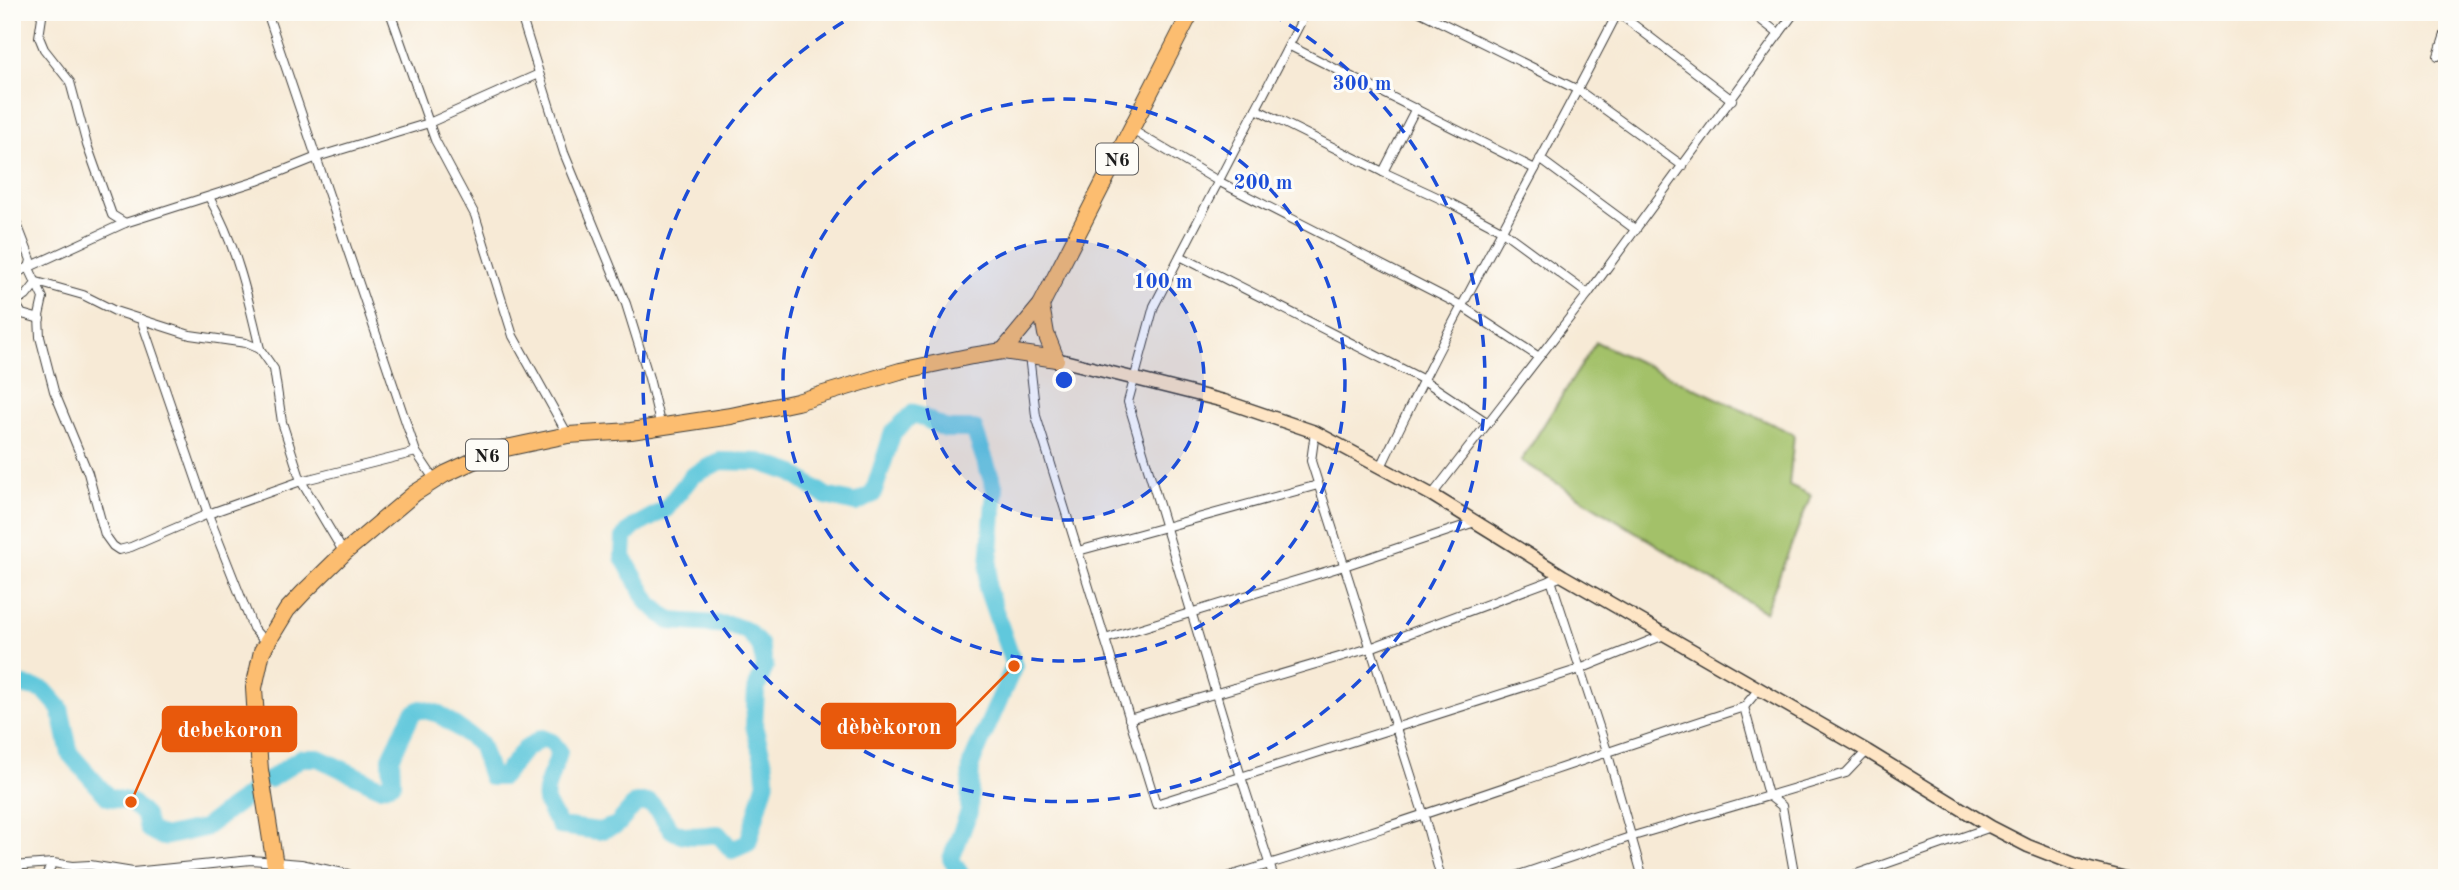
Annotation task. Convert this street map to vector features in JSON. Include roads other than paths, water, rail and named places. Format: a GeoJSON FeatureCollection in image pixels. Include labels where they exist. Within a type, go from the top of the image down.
{"type":"FeatureCollection","features":[{"type":"Feature","properties":{"kind":"highway","name":"N6"},"geometry":{"type":"LineString","coordinates":[[1003,351],[1041,305],[1191,12]]}},
{"type":"Feature","properties":{"kind":"highway"},"geometry":{"type":"LineString","coordinates":[[1041,305],[1046,334],[1056,359]]}},
{"type":"Feature","properties":{"kind":"highway","name":"N6"},"geometry":{"type":"LineString","coordinates":[[276,870],[260,770],[254,688],[266,643],[287,610],[344,553],[415,493],[445,474],[498,450],[568,435],[661,427],[770,408],[900,371],[1003,351],[1056,359]]}},
{"type":"Feature","properties":{"kind":"main road"},"geometry":{"type":"LineString","coordinates":[[1056,359],[1224,401],[1315,432],[1432,495],[1557,578],[1759,689],[1991,827],[2081,872],[2126,878]]}},
{"type":"Feature","properties":{"kind":"street"},"geometry":{"type":"LineString","coordinates":[[39,12],[42,17],[39,37],[44,49],[70,82],[87,145],[112,215],[125,223]]}},
{"type":"Feature","properties":{"kind":"street"},"geometry":{"type":"LineString","coordinates":[[267,12],[416,452],[436,482]]}},
{"type":"Feature","properties":{"kind":"street"},"geometry":{"type":"LineString","coordinates":[[390,12],[435,140],[475,215],[513,336],[568,435]]}},
{"type":"Feature","properties":{"kind":"street"},"geometry":{"type":"LineString","coordinates":[[520,12],[564,153],[626,304],[661,427]]}},
{"type":"Feature","properties":{"kind":"street"},"geometry":{"type":"LineString","coordinates":[[1274,878],[1128,402],[1154,306],[1306,12]]}},
{"type":"Feature","properties":{"kind":"street"},"geometry":{"type":"LineString","coordinates":[[1420,12],[1578,90],[1683,166]]}},
{"type":"Feature","properties":{"kind":"street"},"geometry":{"type":"LineString","coordinates":[[1381,467],[1460,305],[1618,12],[1732,100]]}},
{"type":"Feature","properties":{"kind":"street"},"geometry":{"type":"LineString","coordinates":[[1751,12],[1779,34]]}},
{"type":"Feature","properties":{"kind":"street"},"geometry":{"type":"LineString","coordinates":[[1432,495],[1588,294],[1795,12]]}},
{"type":"Feature","properties":{"kind":"street"},"geometry":{"type":"LineString","coordinates":[[2438,56],[2447,28]]}},
{"type":"Feature","properties":{"kind":"street"},"geometry":{"type":"LineString","coordinates":[[1290,46],[1535,169]]}},
{"type":"Feature","properties":{"kind":"street"},"geometry":{"type":"LineString","coordinates":[[12,275],[125,223],[429,122],[539,74]]}},
{"type":"Feature","properties":{"kind":"street"},"geometry":{"type":"LineString","coordinates":[[1383,172],[1416,108]]}},
{"type":"Feature","properties":{"kind":"street"},"geometry":{"type":"LineString","coordinates":[[1256,109],[1501,230],[1588,294]]}},
{"type":"Feature","properties":{"kind":"street"},"geometry":{"type":"LineString","coordinates":[[1132,130],[1218,181],[1460,305],[1539,357]]}},
{"type":"Feature","properties":{"kind":"street"},"geometry":{"type":"LineString","coordinates":[[1540,159],[1636,230]]}},
{"type":"Feature","properties":{"kind":"street"},"geometry":{"type":"LineString","coordinates":[[209,197],[220,217],[246,287],[260,349],[274,369],[282,422],[301,481],[344,553]]}},
{"type":"Feature","properties":{"kind":"street"},"geometry":{"type":"LineString","coordinates":[[12,211],[31,260],[29,268],[43,298],[40,337],[54,391],[88,473],[105,535],[119,550],[208,514],[301,481],[416,452]]}},
{"type":"Feature","properties":{"kind":"street"},"geometry":{"type":"LineString","coordinates":[[1180,256],[1422,379],[1488,423]]}},
{"type":"Feature","properties":{"kind":"street"},"geometry":{"type":"LineString","coordinates":[[37,282],[83,295],[115,311],[190,335],[246,343],[260,349]]}},
{"type":"Feature","properties":{"kind":"street"},"geometry":{"type":"LineString","coordinates":[[37,282],[26,296],[14,299],[22,314],[40,319]]}},
{"type":"Feature","properties":{"kind":"street"},"geometry":{"type":"LineString","coordinates":[[141,319],[208,514],[253,628],[266,643]]}},
{"type":"Feature","properties":{"kind":"street"},"geometry":{"type":"LineString","coordinates":[[1029,355],[1036,416],[1156,804],[1580,669],[1664,635]]}},
{"type":"Feature","properties":{"kind":"street"},"geometry":{"type":"LineString","coordinates":[[1315,432],[1311,461],[1424,816],[1441,878]]}},
{"type":"Feature","properties":{"kind":"street"},"geometry":{"type":"LineString","coordinates":[[1078,551],[1166,529],[1318,485]]}},
{"type":"Feature","properties":{"kind":"street"},"geometry":{"type":"LineString","coordinates":[[1105,639],[1344,566],[1475,522]]}},
{"type":"Feature","properties":{"kind":"street"},"geometry":{"type":"LineString","coordinates":[[1129,719],[1370,648],[1557,578],[1580,669],[1607,751],[1643,878]]}},
{"type":"Feature","properties":{"kind":"street"},"geometry":{"type":"LineString","coordinates":[[1223,878],[1424,816],[1607,751],[1744,707],[1759,689]]}},
{"type":"Feature","properties":{"kind":"street"},"geometry":{"type":"LineString","coordinates":[[1744,707],[1768,795],[1782,806],[1795,878]]}},
{"type":"Feature","properties":{"kind":"street"},"geometry":{"type":"LineString","coordinates":[[1510,878],[1630,836],[1846,773],[1867,751]]}},
{"type":"Feature","properties":{"kind":"street"},"geometry":{"type":"LineString","coordinates":[[1845,878],[1991,827]]}},
{"type":"Feature","properties":{"kind":"street"},"geometry":{"type":"LineString","coordinates":[[12,866],[53,863],[90,865],[133,872],[251,860],[276,870],[301,864],[348,874],[347,878]]}},
{"type":"Feature","properties":{"kind":"street"},"geometry":{"type":"LineString","coordinates":[[44,878],[53,863]]}},
{"type":"Feature","properties":{"kind":"waterway"},"geometry":{"type":"LineString","coordinates":[[270,779],[301,758],[318,758],[380,787],[392,783],[391,758],[412,714],[421,709],[439,714],[480,744],[491,777],[502,777],[524,750],[542,738],[552,742],[559,751],[546,788],[546,801],[560,826],[599,831],[617,825],[636,803],[650,803],[677,833],[694,836],[718,834],[732,850],[748,843],[766,781],[754,726],[756,690],[765,666],[760,645],[747,631],[731,625],[670,621],[649,603],[623,557],[624,537],[634,527],[666,509],[692,476],[720,461],[760,462],[792,473],[826,496],[856,503],[873,494],[893,432],[914,413],[946,429],[974,429],[995,489],[987,588],[1014,666],[971,764],[969,812],[951,859],[963,878]]}},
{"type":"Feature","properties":{"kind":"waterway"},"geometry":{"type":"LineString","coordinates":[[12,683],[44,690],[60,708],[70,754],[108,797],[131,802],[145,816],[148,829],[163,837],[204,828],[254,791]]}},
{"type":"Feature","properties":{"kind":"place","name":"dèbèkoron"},"geometry":{"type":"Point","coordinates":[1014,666]}},
{"type":"Feature","properties":{"kind":"place","name":"debekoron"},"geometry":{"type":"Point","coordinates":[131,802]}}]}
